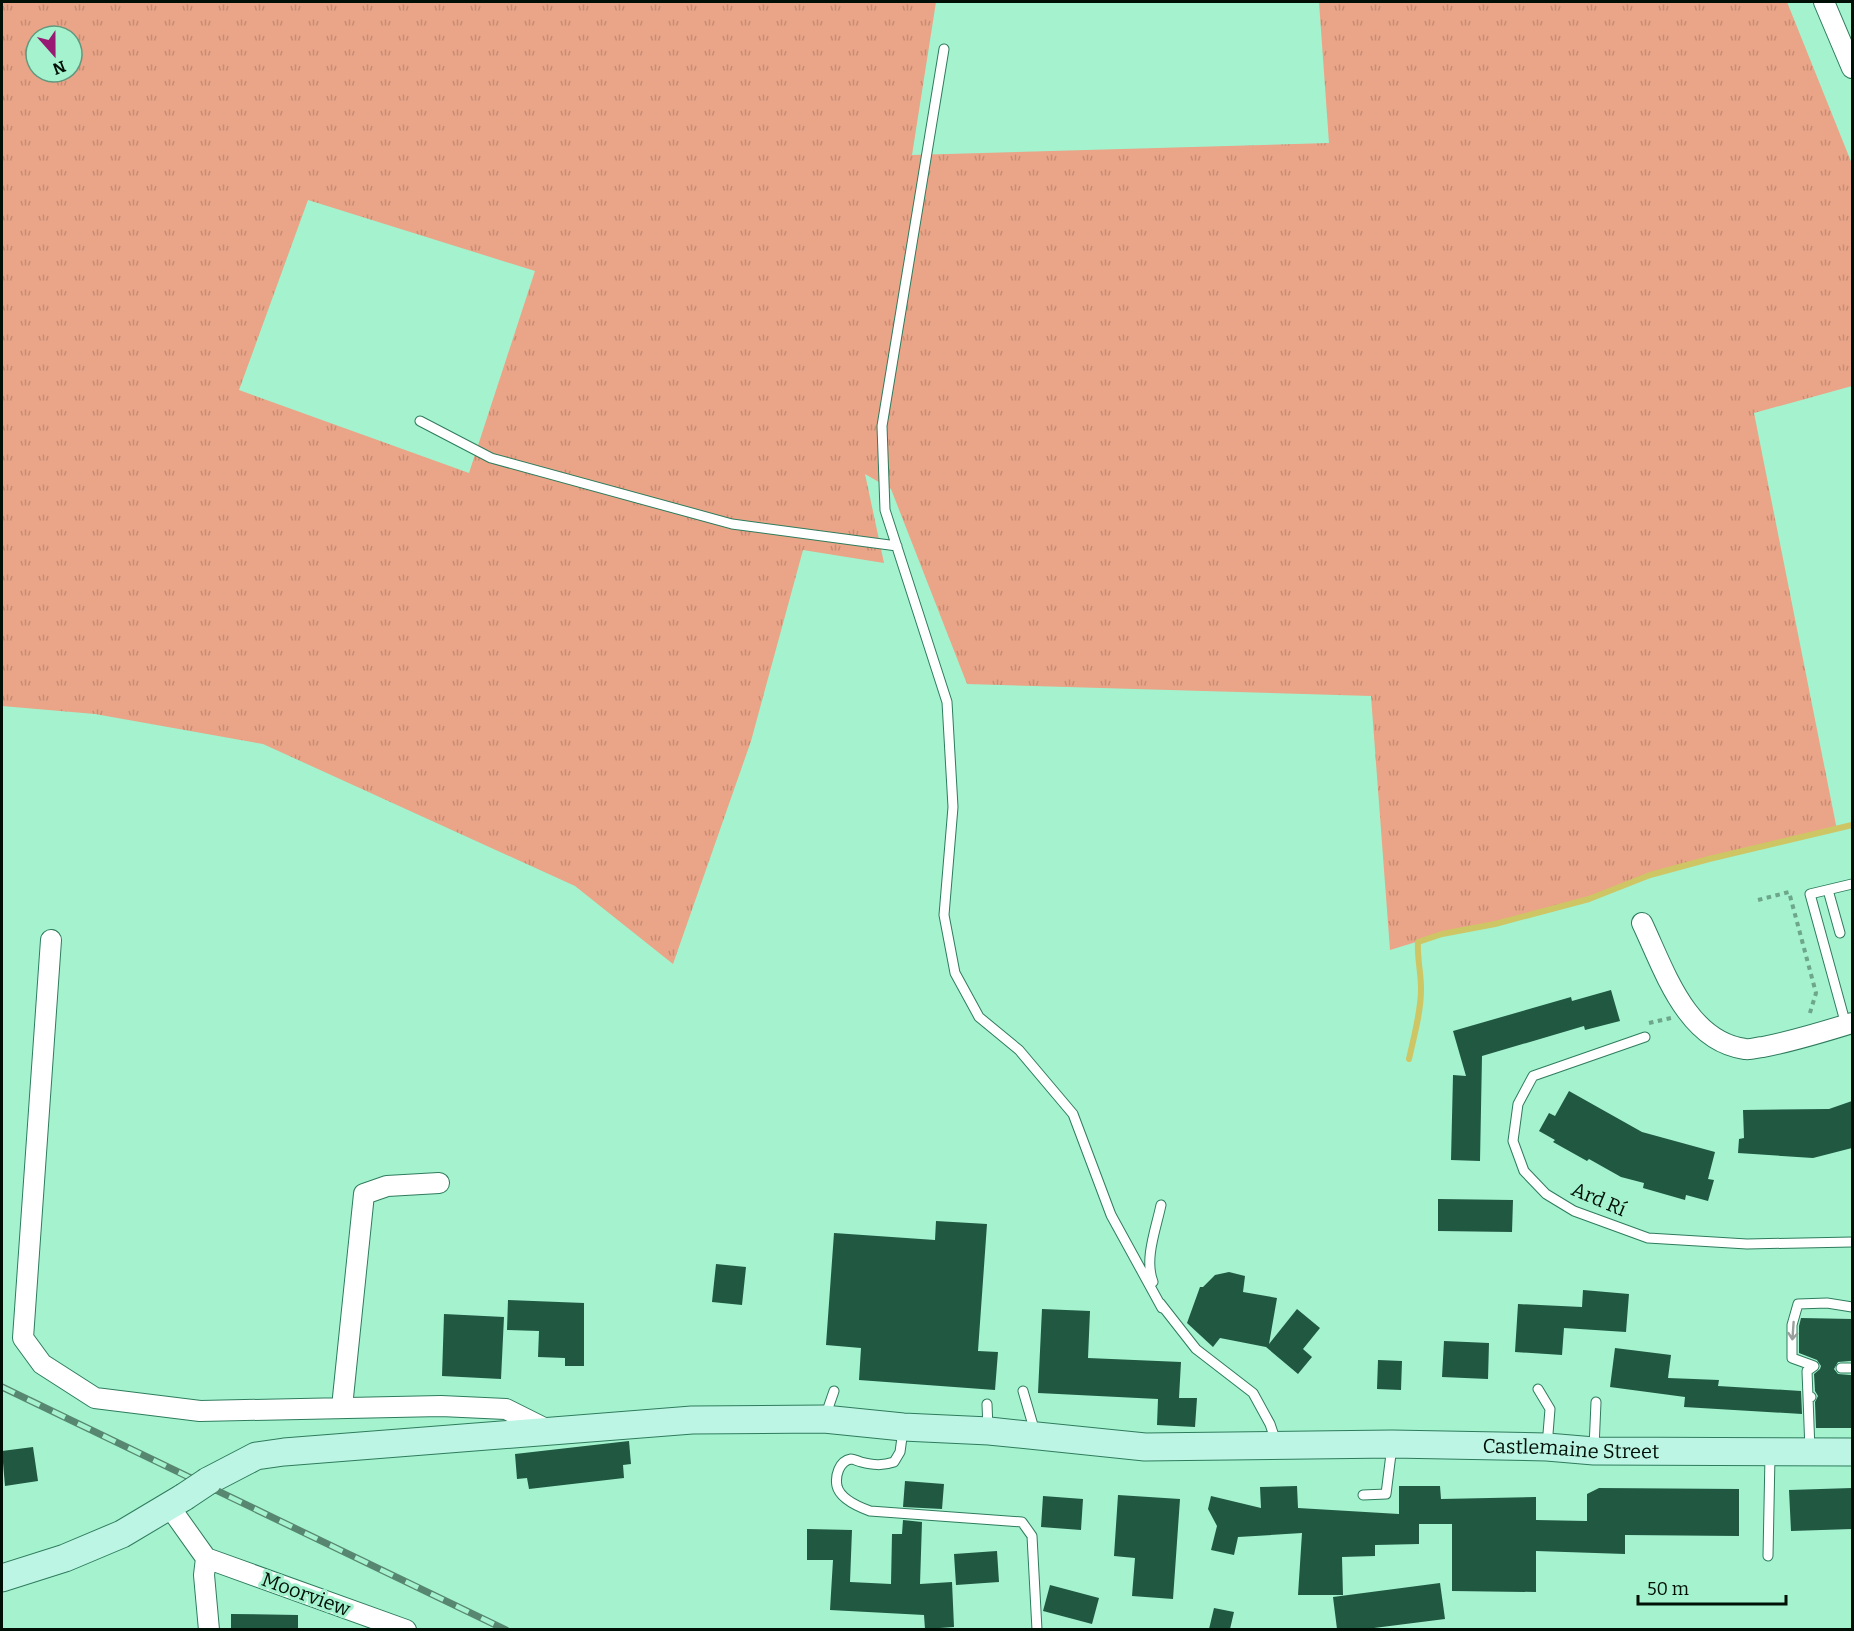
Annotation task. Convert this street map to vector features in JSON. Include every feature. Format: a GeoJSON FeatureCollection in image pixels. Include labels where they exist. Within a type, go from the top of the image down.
{"type":"FeatureCollection","features":[{"type":"Feature","properties":{"kind":"main road","name":"Castlemaine Street"},"geometry":{"type":"LineString","coordinates":[[2,1578],[65,1558],[122,1534],[208,1481],[256,1456],[548,1430],[692,1420],[824,1419],[903,1427],[989,1431],[1192,1451],[1392,1443],[1547,1447],[1594,1451],[1852,1452]]}},
{"type":"Feature","properties":{"kind":"street"},"geometry":{"type":"LineString","coordinates":[[1824,2],[1852,68]]}},
{"type":"Feature","properties":{"kind":"street"},"geometry":{"type":"LineString","coordinates":[[1642,923],[1677,997],[1701,1027],[1720,1041],[1746,1049],[1786,1043],[1849,1024]]}},
{"type":"Feature","properties":{"kind":"street"},"geometry":{"type":"LineString","coordinates":[[51,940],[23,1338],[42,1364],[95,1398],[200,1411],[441,1406],[506,1409],[548,1430]]}},
{"type":"Feature","properties":{"kind":"street"},"geometry":{"type":"LineString","coordinates":[[342,1407],[364,1194],[387,1186],[439,1183]]}},
{"type":"Feature","properties":{"kind":"street"},"geometry":{"type":"LineString","coordinates":[[177,1502],[206,1558],[204,1575],[208,1629]]}},
{"type":"Feature","properties":{"kind":"street","name":"Moorview"},"geometry":{"type":"LineString","coordinates":[[206,1558],[406,1629]]}},
{"type":"Feature","properties":{"kind":"lane"},"geometry":{"type":"LineString","coordinates":[[944,50],[882,426],[885,510],[947,702],[953,807],[944,915],[955,973],[979,1017],[1019,1050],[1072,1114],[1111,1215],[1162,1308],[1196,1349],[1253,1393],[1284,1446]]}},
{"type":"Feature","properties":{"kind":"lane"},"geometry":{"type":"LineString","coordinates":[[420,421],[491,458],[732,524],[897,546]]}},
{"type":"Feature","properties":{"kind":"lane"},"geometry":{"type":"LineString","coordinates":[[1849,1024],[1810,894],[1852,884]]}},
{"type":"Feature","properties":{"kind":"lane"},"geometry":{"type":"LineString","coordinates":[[1828,890],[1840,933]]}},
{"type":"Feature","properties":{"kind":"lane","name":"Ard Rí"},"geometry":{"type":"LineString","coordinates":[[1645,1037],[1533,1076],[1518,1104],[1513,1141],[1524,1171],[1546,1194],[1574,1211],[1648,1238],[1747,1244],[1852,1242]]}},
{"type":"Feature","properties":{"kind":"lane"},"geometry":{"type":"LineString","coordinates":[[1161,1205],[1152,1244],[1149,1271],[1162,1308]]}},
{"type":"Feature","properties":{"kind":"lane"},"geometry":{"type":"LineString","coordinates":[[1810,1453],[1807,1371],[1814,1366],[1792,1358],[1792,1325],[1798,1304],[1827,1303],[1852,1306]]}},
{"type":"Feature","properties":{"kind":"lane"},"geometry":{"type":"LineString","coordinates":[[1841,1368],[1852,1368]]}},
{"type":"Feature","properties":{"kind":"lane"},"geometry":{"type":"LineString","coordinates":[[1538,1389],[1550,1409],[1547,1447]]}},
{"type":"Feature","properties":{"kind":"lane"},"geometry":{"type":"LineString","coordinates":[[824,1419],[834,1391]]}},
{"type":"Feature","properties":{"kind":"lane"},"geometry":{"type":"LineString","coordinates":[[1023,1391],[1037,1437]]}},
{"type":"Feature","properties":{"kind":"lane"},"geometry":{"type":"LineString","coordinates":[[1594,1451],[1596,1402]]}},
{"type":"Feature","properties":{"kind":"lane"},"geometry":{"type":"LineString","coordinates":[[987,1404],[989,1431]]}},
{"type":"Feature","properties":{"kind":"lane"},"geometry":{"type":"LineString","coordinates":[[903,1427],[900,1452],[894,1462],[882,1465],[851,1459],[837,1472],[836,1482],[839,1492],[858,1507],[870,1511],[1022,1522],[1032,1536],[1037,1629]]}},
{"type":"Feature","properties":{"kind":"lane"},"geometry":{"type":"LineString","coordinates":[[1363,1495],[1386,1494],[1392,1443]]}},
{"type":"Feature","properties":{"kind":"lane"},"geometry":{"type":"LineString","coordinates":[[1768,1556],[1770,1453]]}},
{"type":"Feature","properties":{"kind":"path"},"geometry":{"type":"LineString","coordinates":[[1758,900],[1789,892],[1816,993],[1807,1020]]}},
{"type":"Feature","properties":{"kind":"green space"},"geometry":{"type":"Polygon","coordinates":[[[2,2],[936,2],[912,155],[1329,143],[1319,2],[1787,2],[1852,164],[1852,386],[1754,413],[1837,830],[1650,875],[1589,899],[1442,934],[1390,950],[1371,696],[967,684],[891,489],[865,474],[884,563],[803,550],[751,741],[673,964],[575,886],[263,744],[95,714],[2,706],[2,2]],[[308,200],[239,390],[469,473],[535,271],[308,200]]]}},
{"type":"Feature","properties":{"kind":"building"},"geometry":{"type":"Polygon","coordinates":[[[1611,990],[1620,1021],[1585,1030],[1584,1026],[1482,1056],[1480,1161],[1451,1160],[1453,1075],[1466,1076],[1453,1031],[1571,997],[1572,1001],[1611,990]]]}},
{"type":"Feature","properties":{"kind":"building"},"geometry":{"type":"Polygon","coordinates":[[[1569,1091],[1642,1132],[1715,1152],[1708,1179],[1714,1180],[1708,1201],[1686,1195],[1685,1200],[1643,1188],[1644,1183],[1621,1177],[1589,1159],[1587,1161],[1553,1142],[1555,1140],[1539,1131],[1549,1113],[1555,1116],[1569,1091]]]}},
{"type":"Feature","properties":{"kind":"building"},"geometry":{"type":"Polygon","coordinates":[[[1852,1101],[1852,1148],[1813,1158],[1738,1153],[1739,1139],[1744,1138],[1743,1110],[1829,1109],[1852,1101]]]}},
{"type":"Feature","properties":{"kind":"building"},"geometry":{"type":"Polygon","coordinates":[[[1438,1199],[1513,1200],[1512,1232],[1438,1231],[1438,1199]]]}},
{"type":"Feature","properties":{"kind":"building"},"geometry":{"type":"Polygon","coordinates":[[[936,1221],[987,1224],[978,1351],[998,1352],[995,1390],[859,1380],[861,1348],[826,1345],[834,1233],[935,1240],[936,1221]]]}},
{"type":"Feature","properties":{"kind":"building"},"geometry":{"type":"Polygon","coordinates":[[[716,1264],[746,1267],[742,1305],[712,1302],[716,1264]]]}},
{"type":"Feature","properties":{"kind":"building"},"geometry":{"type":"Polygon","coordinates":[[[1229,1272],[1245,1276],[1243,1292],[1277,1298],[1269,1344],[1297,1309],[1320,1328],[1303,1349],[1312,1357],[1298,1374],[1266,1347],[1220,1338],[1213,1347],[1187,1323],[1200,1287],[1203,1287],[1215,1275],[1229,1272]]]}},
{"type":"Feature","properties":{"kind":"building"},"geometry":{"type":"Polygon","coordinates":[[[1583,1290],[1629,1294],[1626,1332],[1564,1328],[1562,1355],[1515,1352],[1518,1304],[1582,1307],[1583,1290]]]}},
{"type":"Feature","properties":{"kind":"building"},"geometry":{"type":"Polygon","coordinates":[[[508,1300],[584,1303],[584,1366],[565,1366],[565,1358],[538,1357],[539,1331],[507,1330],[508,1300]]]}},
{"type":"Feature","properties":{"kind":"building"},"geometry":{"type":"Polygon","coordinates":[[[1042,1309],[1090,1311],[1088,1358],[1181,1362],[1179,1398],[1197,1398],[1195,1427],[1157,1425],[1158,1399],[1038,1393],[1042,1309]]]}},
{"type":"Feature","properties":{"kind":"building"},"geometry":{"type":"Polygon","coordinates":[[[444,1314],[504,1317],[501,1379],[442,1376],[444,1314]]]}},
{"type":"Feature","properties":{"kind":"building"},"geometry":{"type":"Polygon","coordinates":[[[1801,1318],[1852,1319],[1851,1361],[1838,1362],[1834,1369],[1838,1374],[1851,1375],[1852,1428],[1816,1428],[1815,1402],[1818,1396],[1815,1391],[1814,1374],[1821,1366],[1817,1360],[1799,1353],[1801,1318]]]}},
{"type":"Feature","properties":{"kind":"building"},"geometry":{"type":"Polygon","coordinates":[[[1444,1341],[1489,1343],[1488,1379],[1442,1377],[1444,1341]]]}},
{"type":"Feature","properties":{"kind":"building"},"geometry":{"type":"Polygon","coordinates":[[[1615,1348],[1671,1355],[1668,1378],[1719,1380],[1718,1386],[1801,1391],[1802,1414],[1684,1407],[1685,1397],[1610,1387],[1615,1348]]]}},
{"type":"Feature","properties":{"kind":"building"},"geometry":{"type":"Polygon","coordinates":[[[1378,1360],[1402,1361],[1401,1390],[1377,1389],[1378,1360]]]}},
{"type":"Feature","properties":{"kind":"building"},"geometry":{"type":"Polygon","coordinates":[[[629,1441],[631,1464],[623,1465],[624,1478],[529,1489],[527,1478],[517,1479],[515,1454],[629,1441]]]}},
{"type":"Feature","properties":{"kind":"building"},"geometry":{"type":"Polygon","coordinates":[[[33,1447],[38,1481],[5,1486],[2,1451],[33,1447]]]}},
{"type":"Feature","properties":{"kind":"building"},"geometry":{"type":"Polygon","coordinates":[[[905,1481],[944,1484],[942,1509],[903,1507],[905,1481]]]}},
{"type":"Feature","properties":{"kind":"building"},"geometry":{"type":"Polygon","coordinates":[[[1297,1486],[1298,1508],[1399,1514],[1399,1486],[1440,1486],[1441,1499],[1536,1497],[1536,1520],[1587,1521],[1587,1494],[1599,1488],[1739,1489],[1739,1536],[1625,1535],[1625,1554],[1536,1551],[1536,1592],[1452,1591],[1452,1524],[1419,1524],[1419,1544],[1375,1545],[1375,1556],[1342,1557],[1343,1595],[1298,1595],[1302,1533],[1238,1537],[1234,1555],[1211,1550],[1217,1526],[1208,1509],[1211,1496],[1261,1508],[1260,1487],[1297,1486]]]}},
{"type":"Feature","properties":{"kind":"building"},"geometry":{"type":"Polygon","coordinates":[[[1852,1488],[1852,1529],[1791,1531],[1789,1490],[1852,1488]]]}},
{"type":"Feature","properties":{"kind":"building"},"geometry":{"type":"Polygon","coordinates":[[[1118,1495],[1180,1499],[1173,1599],[1132,1596],[1135,1558],[1114,1556],[1118,1495]]]}},
{"type":"Feature","properties":{"kind":"building"},"geometry":{"type":"Polygon","coordinates":[[[1043,1496],[1083,1499],[1081,1530],[1041,1527],[1043,1496]]]}},
{"type":"Feature","properties":{"kind":"building"},"geometry":{"type":"Polygon","coordinates":[[[903,1520],[922,1522],[920,1584],[952,1582],[954,1627],[925,1629],[924,1615],[830,1610],[833,1560],[807,1560],[807,1529],[852,1530],[850,1582],[891,1584],[892,1534],[902,1534],[903,1520]]]}},
{"type":"Feature","properties":{"kind":"building"},"geometry":{"type":"Polygon","coordinates":[[[997,1551],[999,1582],[956,1585],[954,1554],[997,1551]]]}},
{"type":"Feature","properties":{"kind":"building"},"geometry":{"type":"Polygon","coordinates":[[[1440,1583],[1445,1619],[1366,1629],[1337,1629],[1333,1597],[1440,1583]]]}},
{"type":"Feature","properties":{"kind":"building"},"geometry":{"type":"Polygon","coordinates":[[[1050,1585],[1099,1598],[1092,1624],[1043,1611],[1050,1585]]]}},
{"type":"Feature","properties":{"kind":"building"},"geometry":{"type":"Polygon","coordinates":[[[1214,1608],[1234,1612],[1230,1629],[1209,1629],[1214,1608]]]}},
{"type":"Feature","properties":{"kind":"building"},"geometry":{"type":"Polygon","coordinates":[[[231,1614],[298,1615],[298,1629],[231,1629],[231,1614]]]}},
{"type":"Feature","properties":{"kind":"waterway"},"geometry":{"type":"LineString","coordinates":[[1409,1059],[1421,998],[1418,942],[1442,934],[1495,924],[1589,899],[1650,875],[1709,859],[1852,825]]}},
{"type":"Feature","properties":{"kind":"railway"},"geometry":{"type":"LineString","coordinates":[[2,1387],[506,1630]]}}]}
